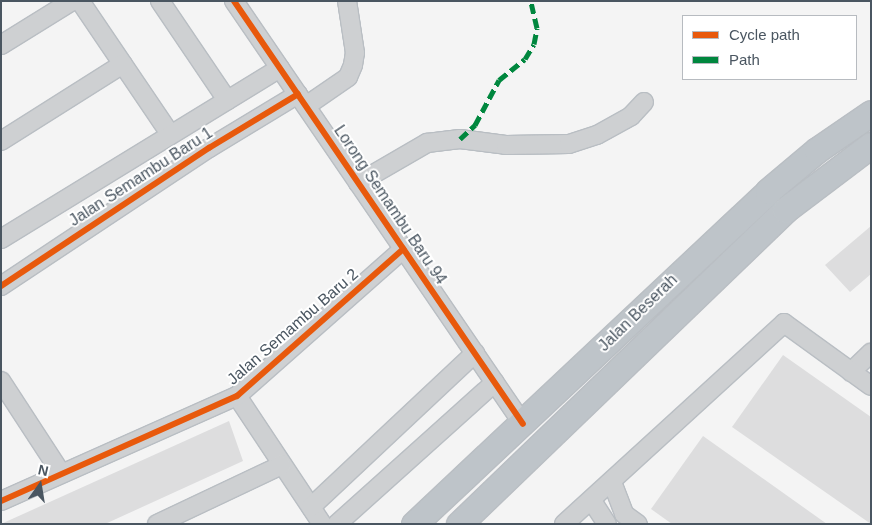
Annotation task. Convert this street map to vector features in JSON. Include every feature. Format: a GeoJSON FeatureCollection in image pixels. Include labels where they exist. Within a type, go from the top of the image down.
{"type":"FeatureCollection","features":[{"type":"Feature","properties":{"kind":"highway","name":"Jalan Beserah"},"geometry":{"type":"LineString","coordinates":[[414,524],[524,424],[768,191],[817,150],[871,113]]}},
{"type":"Feature","properties":{"kind":"highway","name":"Jalan Beserah"},"geometry":{"type":"LineString","coordinates":[[459,524],[785,210],[871,145]]}},
{"type":"Feature","properties":{"kind":"street"},"geometry":{"type":"LineString","coordinates":[[1,45],[72,1]]}},
{"type":"Feature","properties":{"kind":"street"},"geometry":{"type":"LineString","coordinates":[[80,1],[170,134]]}},
{"type":"Feature","properties":{"kind":"street"},"geometry":{"type":"LineString","coordinates":[[160,1],[227,100]]}},
{"type":"Feature","properties":{"kind":"street","name":"Lorong Semambu Baru 94"},"geometry":{"type":"LineString","coordinates":[[234,1],[524,424]]}},
{"type":"Feature","properties":{"kind":"street","name":"Jalan Semambu Baru 1"},"geometry":{"type":"LineString","coordinates":[[1,286],[185,164],[348,77],[355,53],[347,1]]}},
{"type":"Feature","properties":{"kind":"street"},"geometry":{"type":"LineString","coordinates":[[1,141],[123,64]]}},
{"type":"Feature","properties":{"kind":"street"},"geometry":{"type":"LineString","coordinates":[[1,239],[280,68]]}},
{"type":"Feature","properties":{"kind":"street"},"geometry":{"type":"LineString","coordinates":[[358,183],[427,143],[460,139],[506,145],[569,144],[597,135],[631,116],[644,102]]}},
{"type":"Feature","properties":{"kind":"street","name":"Jalan Semambu Baru 2"},"geometry":{"type":"LineString","coordinates":[[1,501],[61,473],[210,410],[237,396],[403,249]]}},
{"type":"Feature","properties":{"kind":"street"},"geometry":{"type":"LineString","coordinates":[[564,524],[592,501],[784,323],[871,386]]}},
{"type":"Feature","properties":{"kind":"street"},"geometry":{"type":"LineString","coordinates":[[311,507],[475,353]]}},
{"type":"Feature","properties":{"kind":"street"},"geometry":{"type":"LineString","coordinates":[[851,372],[871,353]]}},
{"type":"Feature","properties":{"kind":"street"},"geometry":{"type":"LineString","coordinates":[[1,381],[61,473]]}},
{"type":"Feature","properties":{"kind":"street"},"geometry":{"type":"LineString","coordinates":[[337,524],[495,382]]}},
{"type":"Feature","properties":{"kind":"street"},"geometry":{"type":"LineString","coordinates":[[237,396],[322,524]]}},
{"type":"Feature","properties":{"kind":"street"},"geometry":{"type":"LineString","coordinates":[[157,524],[282,465]]}},
{"type":"Feature","properties":{"kind":"street"},"geometry":{"type":"LineString","coordinates":[[612,482],[624,514],[638,524]]}},
{"type":"Feature","properties":{"kind":"street"},"geometry":{"type":"LineString","coordinates":[[592,501],[607,524]]}},
{"type":"Feature","properties":{"kind":"building"},"geometry":{"type":"Polygon","coordinates":[[[871,226],[871,274],[850,292],[825,265],[871,226]]]}},
{"type":"Feature","properties":{"kind":"building"},"geometry":{"type":"Polygon","coordinates":[[[783,355],[871,417],[871,524],[732,427],[783,355]]]}},
{"type":"Feature","properties":{"kind":"building"},"geometry":{"type":"Polygon","coordinates":[[[229,421],[243,461],[105,524],[1,524],[229,421]]]}},
{"type":"Feature","properties":{"kind":"building"},"geometry":{"type":"Polygon","coordinates":[[[703,436],[827,524],[672,524],[651,509],[703,436]]]}},
{"type":"Feature","properties":{"kind":"marked path"},"geometry":{"type":"LineString","coordinates":[[460,139],[475,125],[499,80],[525,59],[534,44],[537,28],[531,1]]}},
{"type":"Feature","properties":{"kind":"cycle path"},"geometry":{"type":"LineString","coordinates":[[234,1],[523,424]]}},
{"type":"Feature","properties":{"kind":"cycle path"},"geometry":{"type":"LineString","coordinates":[[1,286],[209,148],[298,94]]}},
{"type":"Feature","properties":{"kind":"cycle path"},"geometry":{"type":"LineString","coordinates":[[1,501],[237,396],[403,249]]}}]}
